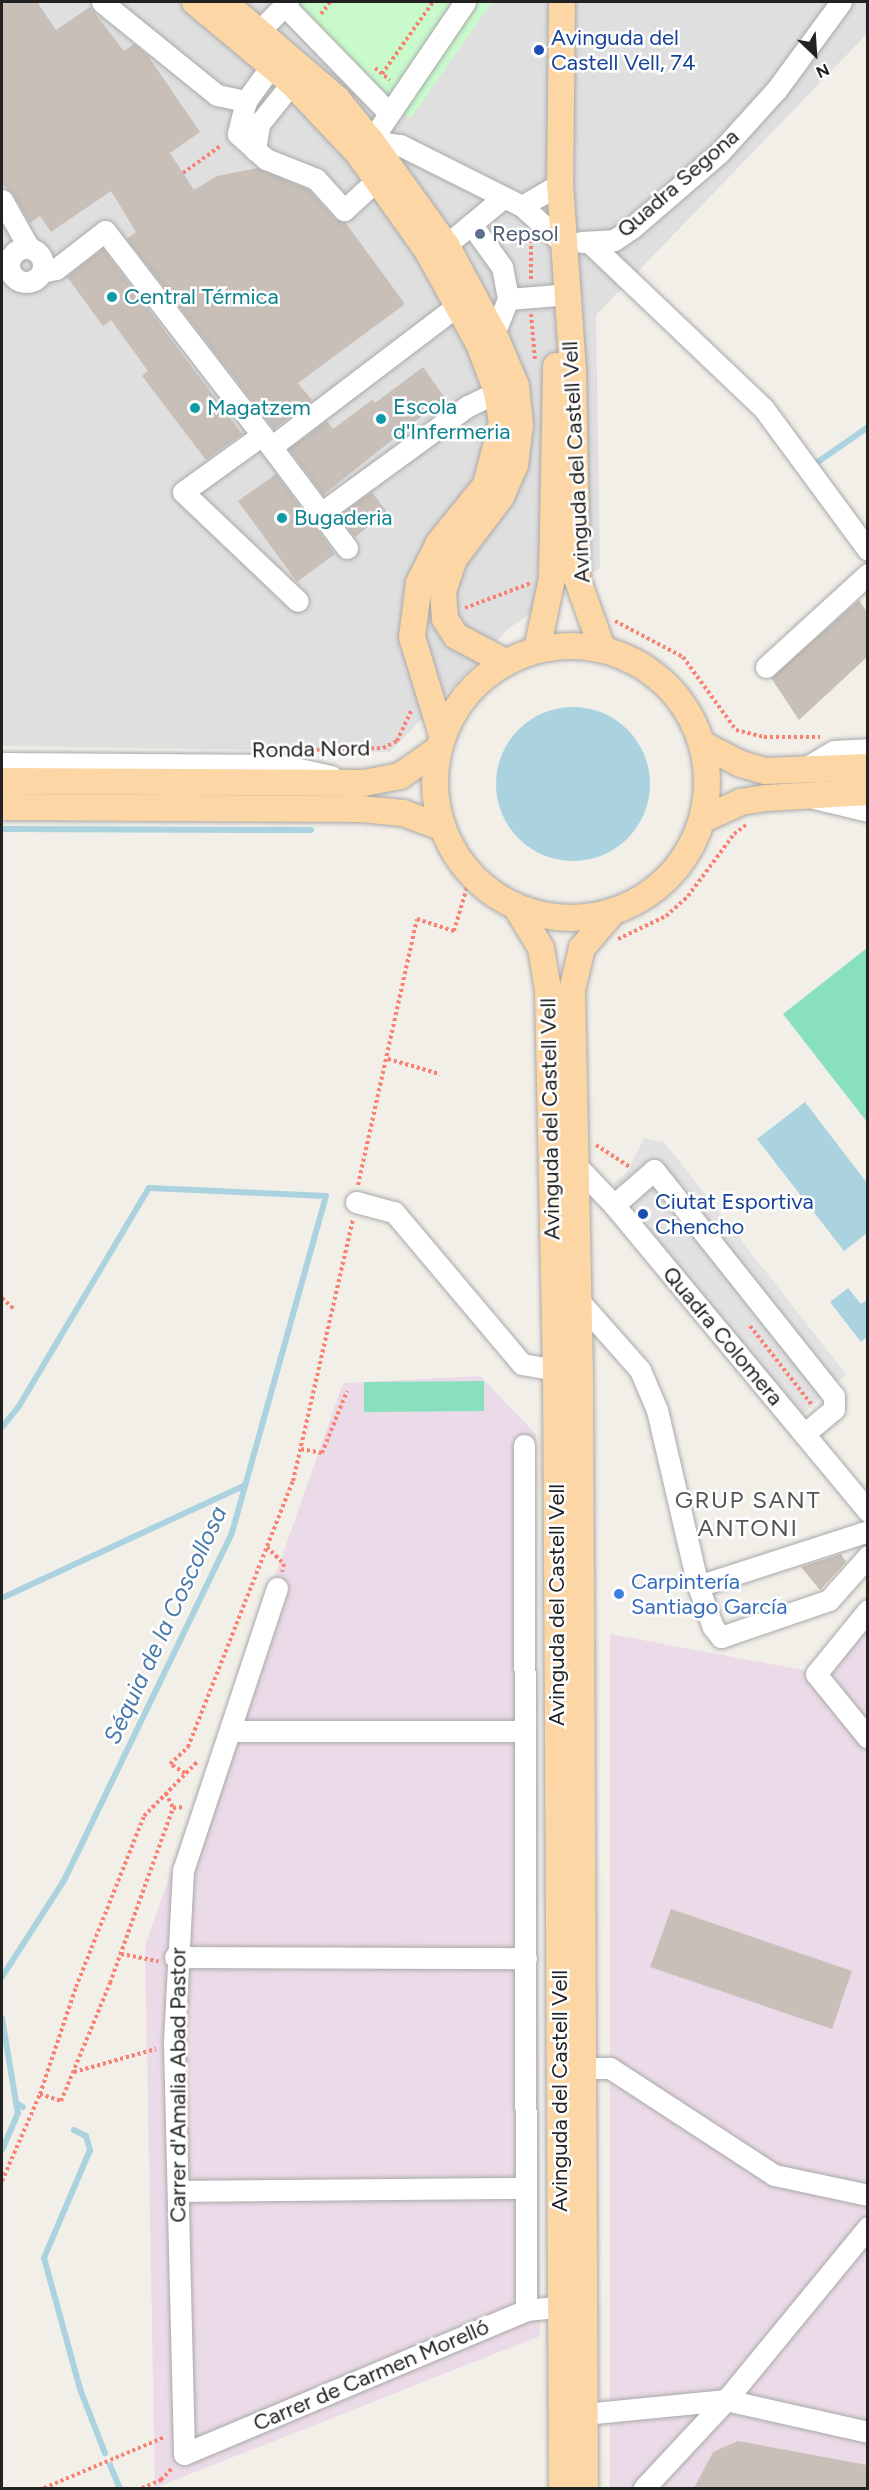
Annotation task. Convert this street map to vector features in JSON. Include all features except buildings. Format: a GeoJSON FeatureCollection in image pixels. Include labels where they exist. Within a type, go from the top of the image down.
{"type":"FeatureCollection","features":[{"type":"Feature","properties":{"kind":"main road"},"geometry":{"type":"LineString","coordinates":[[195,2],[292,83],[378,179],[458,305],[497,392],[502,423],[486,485],[439,543],[418,584],[412,637],[440,742]]}},
{"type":"Feature","properties":{"kind":"main road"},"geometry":{"type":"LineString","coordinates":[[224,2],[337,99],[371,141],[446,245],[494,334],[516,386],[520,425],[514,465],[501,497],[454,559],[443,591],[445,619],[469,647],[505,662]]}},
{"type":"Feature","properties":{"kind":"main road","name":"Avinguda del Castell Vell"},"geometry":{"type":"LineString","coordinates":[[537,649],[552,579],[563,240],[560,184],[562,2]]}},
{"type":"Feature","properties":{"kind":"main road","name":"Avinguda del Castell Vell"},"geometry":{"type":"LineString","coordinates":[[561,284],[573,369],[577,578],[602,648]]}},
{"type":"Feature","properties":{"kind":"main road"},"geometry":{"type":"LineString","coordinates":[[570,645],[602,648],[667,682],[704,745],[709,782],[704,819],[670,879],[611,914],[564,920],[518,910],[470,877],[441,827],[433,789],[440,742],[467,693],[505,662],[537,649],[570,645]]}},
{"type":"Feature","properties":{"kind":"main road","name":"Ronda Nord"},"geometry":{"type":"LineString","coordinates":[[2,781],[364,783],[400,776],[440,742]]}},
{"type":"Feature","properties":{"kind":"main road"},"geometry":{"type":"LineString","coordinates":[[704,745],[757,769],[802,770],[867,767]]}},
{"type":"Feature","properties":{"kind":"main road"},"geometry":{"type":"LineString","coordinates":[[704,819],[741,802],[805,795],[867,792]]}},
{"type":"Feature","properties":{"kind":"main road"},"geometry":{"type":"LineString","coordinates":[[2,807],[361,809],[403,813],[441,827]]}},
{"type":"Feature","properties":{"kind":"main road","name":"Avinguda del Castell Vell"},"geometry":{"type":"LineString","coordinates":[[518,910],[541,948],[548,990],[573,2415],[585,2488]]}},
{"type":"Feature","properties":{"kind":"main road","name":"Avinguda del Castell Vell"},"geometry":{"type":"LineString","coordinates":[[572,2305],[584,2067],[579,1301],[572,990],[582,948],[611,914]]}},
{"type":"Feature","properties":{"kind":"main road","name":"Avinguda del Castell Vell"},"geometry":{"type":"LineString","coordinates":[[562,2488],[573,2415]]}},
{"type":"Feature","properties":{"kind":"street"},"geometry":{"type":"LineString","coordinates":[[102,2],[217,95],[246,101]]}},
{"type":"Feature","properties":{"kind":"street"},"geometry":{"type":"LineString","coordinates":[[465,2],[388,112],[371,141],[400,145],[513,202],[563,240]]}},
{"type":"Feature","properties":{"kind":"street","name":"Quadra Segona"},"geometry":{"type":"LineString","coordinates":[[563,240],[592,245],[632,228],[720,152],[777,89],[841,2]]}},
{"type":"Feature","properties":{"kind":"street"},"geometry":{"type":"LineString","coordinates":[[259,30],[286,3],[388,112]]}},
{"type":"Feature","properties":{"kind":"street"},"geometry":{"type":"LineString","coordinates":[[272,65],[246,101],[238,134],[255,150],[316,179],[344,210],[378,179]]}},
{"type":"Feature","properties":{"kind":"street"},"geometry":{"type":"LineString","coordinates":[[255,150],[259,124],[292,83]]}},
{"type":"Feature","properties":{"kind":"street"},"geometry":{"type":"LineString","coordinates":[[446,245],[471,224],[513,202],[560,184]]}},
{"type":"Feature","properties":{"kind":"street"},"geometry":{"type":"LineString","coordinates":[[2,200],[15,278],[27,282],[42,272],[56,268],[105,231],[348,548]]}},
{"type":"Feature","properties":{"kind":"street"},"geometry":{"type":"LineString","coordinates":[[471,224],[502,267],[508,299],[494,334]]}},
{"type":"Feature","properties":{"kind":"street"},"geometry":{"type":"LineString","coordinates":[[592,245],[764,409],[867,550]]}},
{"type":"Feature","properties":{"kind":"street"},"geometry":{"type":"LineString","coordinates":[[12,252],[43,262],[42,272]]}},
{"type":"Feature","properties":{"kind":"street"},"geometry":{"type":"LineString","coordinates":[[508,299],[561,284]]}},
{"type":"Feature","properties":{"kind":"street"},"geometry":{"type":"LineString","coordinates":[[298,601],[183,492],[267,441],[458,305]]}},
{"type":"Feature","properties":{"kind":"street"},"geometry":{"type":"LineString","coordinates":[[321,513],[468,406],[497,392]]}},
{"type":"Feature","properties":{"kind":"street"},"geometry":{"type":"LineString","coordinates":[[766,667],[867,574]]}},
{"type":"Feature","properties":{"kind":"street"},"geometry":{"type":"LineString","coordinates":[[802,770],[834,751],[867,749]]}},
{"type":"Feature","properties":{"kind":"street","name":"Ronda Nord"},"geometry":{"type":"LineString","coordinates":[[2,763],[281,765],[364,783]]}},
{"type":"Feature","properties":{"kind":"street"},"geometry":{"type":"LineString","coordinates":[[805,795],[867,811]]}},
{"type":"Feature","properties":{"kind":"street","name":"Quadra Colomera"},"geometry":{"type":"LineString","coordinates":[[576,1165],[614,1205],[806,1432],[867,1510]]}},
{"type":"Feature","properties":{"kind":"street"},"geometry":{"type":"LineString","coordinates":[[614,1205],[654,1170],[834,1396],[834,1409],[806,1432]]}},
{"type":"Feature","properties":{"kind":"street"},"geometry":{"type":"LineString","coordinates":[[357,1202],[393,1212],[522,1364],[556,1370]]}},
{"type":"Feature","properties":{"kind":"street"},"geometry":{"type":"LineString","coordinates":[[579,1301],[640,1370],[652,1400],[698,1586],[712,1628],[721,1637],[829,1600],[867,1556]]}},
{"type":"Feature","properties":{"kind":"street","name":"Avinguda del Castell Vell"},"geometry":{"type":"LineString","coordinates":[[524,1445],[526,2310]]}},
{"type":"Feature","properties":{"kind":"street"},"geometry":{"type":"LineString","coordinates":[[525,1511],[557,1511]]}},
{"type":"Feature","properties":{"kind":"street"},"geometry":{"type":"LineString","coordinates":[[698,1586],[867,1531]]}},
{"type":"Feature","properties":{"kind":"street","name":"Carrer d'Amalia Abad Pastor"},"geometry":{"type":"LineString","coordinates":[[184,2454],[174,2044],[175,1957],[183,1870],[202,1805],[231,1731],[277,1588]]}},
{"type":"Feature","properties":{"kind":"street"},"geometry":{"type":"LineString","coordinates":[[867,1610],[816,1674],[867,1738]]}},
{"type":"Feature","properties":{"kind":"street"},"geometry":{"type":"LineString","coordinates":[[231,1731],[525,1731]]}},
{"type":"Feature","properties":{"kind":"street"},"geometry":{"type":"LineString","coordinates":[[175,1957],[526,1958]]}},
{"type":"Feature","properties":{"kind":"street"},"geometry":{"type":"LineString","coordinates":[[584,2067],[610,2068],[774,2175],[867,2195]]}},
{"type":"Feature","properties":{"kind":"street"},"geometry":{"type":"LineString","coordinates":[[178,2191],[526,2188]]}},
{"type":"Feature","properties":{"kind":"street"},"geometry":{"type":"LineString","coordinates":[[644,2488],[726,2400],[867,2227]]}},
{"type":"Feature","properties":{"kind":"street","name":"Carrer de Carmen Morelló"},"geometry":{"type":"LineString","coordinates":[[184,2454],[526,2310],[572,2305]]}},
{"type":"Feature","properties":{"kind":"street"},"geometry":{"type":"LineString","coordinates":[[573,2415],[726,2400],[867,2432]]}},
{"type":"Feature","properties":{"kind":"path"},"geometry":{"type":"LineString","coordinates":[[327,20],[320,12],[330,2]]}},
{"type":"Feature","properties":{"kind":"path"},"geometry":{"type":"LineString","coordinates":[[366,59],[382,74],[433,2]]}},
{"type":"Feature","properties":{"kind":"path"},"geometry":{"type":"LineString","coordinates":[[183,173],[238,134]]}},
{"type":"Feature","properties":{"kind":"path"},"geometry":{"type":"LineString","coordinates":[[445,619],[508,590],[552,579]]}},
{"type":"Feature","properties":{"kind":"path"},"geometry":{"type":"LineString","coordinates":[[610,611],[614,620],[683,657],[735,730],[764,737],[831,736]]}},
{"type":"Feature","properties":{"kind":"path","name":"Ronda Nord"},"geometry":{"type":"LineString","coordinates":[[308,750],[383,748],[397,741],[409,721],[413,699]]}},
{"type":"Feature","properties":{"kind":"path"},"geometry":{"type":"LineString","coordinates":[[611,942],[666,916],[694,889],[734,834],[756,819]]}},
{"type":"Feature","properties":{"kind":"path"},"geometry":{"type":"LineString","coordinates":[[184,1773],[170,1764],[188,1747],[293,1481],[357,1202],[361,1165],[388,1059],[417,919],[454,931],[470,877]]}},
{"type":"Feature","properties":{"kind":"path"},"geometry":{"type":"LineString","coordinates":[[388,1059],[440,1074]]}},
{"type":"Feature","properties":{"kind":"path"},"geometry":{"type":"LineString","coordinates":[[590,1142],[630,1167],[641,1182]]}},
{"type":"Feature","properties":{"kind":"path"},"geometry":{"type":"LineString","coordinates":[[2,1298],[14,1309]]}},
{"type":"Feature","properties":{"kind":"path"},"geometry":{"type":"LineString","coordinates":[[745,1318],[816,1411],[802,1423],[806,1432]]}},
{"type":"Feature","properties":{"kind":"path"},"geometry":{"type":"LineString","coordinates":[[301,1449],[322,1453],[348,1391]]}},
{"type":"Feature","properties":{"kind":"path"},"geometry":{"type":"LineString","coordinates":[[267,1547],[284,1564],[277,1588]]}},
{"type":"Feature","properties":{"kind":"path"},"geometry":{"type":"LineString","coordinates":[[2,2181],[40,2094],[76,1987],[144,1816],[184,1773],[231,1731]]}},
{"type":"Feature","properties":{"kind":"path"},"geometry":{"type":"LineString","coordinates":[[40,2094],[61,2101],[121,1954],[173,1808],[165,1792]]}},
{"type":"Feature","properties":{"kind":"path"},"geometry":{"type":"LineString","coordinates":[[173,1808],[202,1805]]}},
{"type":"Feature","properties":{"kind":"path"},"geometry":{"type":"LineString","coordinates":[[121,1954],[151,1962],[175,1957]]}},
{"type":"Feature","properties":{"kind":"path"},"geometry":{"type":"LineString","coordinates":[[73,2072],[174,2044]]}},
{"type":"Feature","properties":{"kind":"path"},"geometry":{"type":"LineString","coordinates":[[44,2488],[184,2429]]}},
{"type":"Feature","properties":{"kind":"path"},"geometry":{"type":"LineString","coordinates":[[142,2488],[162,2480],[184,2454]]}},
{"type":"Feature","properties":{"kind":"shaded area"},"geometry":{"type":"Polygon","coordinates":[[[2,2],[867,2],[867,34],[596,315],[600,568],[509,628],[390,752],[2,746],[2,2]]]}},
{"type":"Feature","properties":{"kind":"shaded area"},"geometry":{"type":"Polygon","coordinates":[[[644,1138],[664,1142],[846,1374],[800,1417],[613,1184],[627,1172],[644,1138]]]}},
{"type":"Feature","properties":{"kind":"shaded area"},"geometry":{"type":"Polygon","coordinates":[[[480,1376],[536,1434],[540,2336],[155,2488],[145,1946],[343,1383],[480,1376]]]}},
{"type":"Feature","properties":{"kind":"shaded area"},"geometry":{"type":"Polygon","coordinates":[[[867,1609],[867,2488],[610,2488],[610,1634],[808,1671],[867,1609]]]}},
{"type":"Feature","properties":{"kind":"green space"},"geometry":{"type":"Polygon","coordinates":[[[298,2],[492,2],[410,119],[295,5],[298,2]]]}},
{"type":"Feature","properties":{"kind":"green space"},"geometry":{"type":"Polygon","coordinates":[[[867,948],[867,1122],[783,1014],[867,948]]]}},
{"type":"Feature","properties":{"kind":"green space"},"geometry":{"type":"Polygon","coordinates":[[[484,1381],[484,1411],[364,1412],[364,1382],[484,1381]]]}},
{"type":"Feature","properties":{"kind":"water"},"geometry":{"type":"Polygon","coordinates":[[[573,707],[602,713],[616,720],[627,730],[637,741],[644,755],[650,784],[644,813],[637,827],[627,838],[616,848],[602,855],[573,861],[544,855],[530,848],[519,838],[509,827],[502,813],[496,784],[502,755],[509,741],[519,730],[530,720],[544,713],[573,707]]]}},
{"type":"Feature","properties":{"kind":"water"},"geometry":{"type":"Polygon","coordinates":[[[805,1102],[867,1183],[867,1233],[844,1251],[757,1139],[805,1102]]]}},
{"type":"Feature","properties":{"kind":"water"},"geometry":{"type":"Polygon","coordinates":[[[848,1288],[861,1304],[867,1300],[867,1337],[861,1342],[830,1302],[848,1288]]]}},
{"type":"Feature","properties":{"kind":"waterway"},"geometry":{"type":"LineString","coordinates":[[812,466],[868,427]]}},
{"type":"Feature","properties":{"kind":"waterway"},"geometry":{"type":"LineString","coordinates":[[2,829],[311,830]]}},
{"type":"Feature","properties":{"kind":"waterway","name":"Séquia de la Coscollosa"},"geometry":{"type":"LineString","coordinates":[[2,1427],[19,1406],[149,1188],[326,1196],[232,1533],[63,1882],[2,1977]]}},
{"type":"Feature","properties":{"kind":"waterway"},"geometry":{"type":"LineString","coordinates":[[2,1598],[245,1485]]}},
{"type":"Feature","properties":{"kind":"waterway","name":"Séquia de la Coscollosa"},"geometry":{"type":"LineString","coordinates":[[2,2018],[16,2103],[23,2107]]}},
{"type":"Feature","properties":{"kind":"waterway"},"geometry":{"type":"LineString","coordinates":[[2,2150],[18,2113],[16,2103]]}},
{"type":"Feature","properties":{"kind":"waterway","name":"Séquia de la Coscollosa"},"geometry":{"type":"LineString","coordinates":[[74,2130],[86,2136],[90,2150],[44,2258],[80,2389],[105,2453]]}},
{"type":"Feature","properties":{"kind":"waterway","name":"Séquia de la Coscollosa"},"geometry":{"type":"LineString","coordinates":[[110,2465],[120,2488]]}},
{"type":"Feature","properties":{"kind":"place","name":"Avinguda del Castell Vell, 74"},"geometry":{"type":"Point","coordinates":[539,50]}},
{"type":"Feature","properties":{"kind":"place","name":"Repsol"},"geometry":{"type":"Point","coordinates":[480,234]}},
{"type":"Feature","properties":{"kind":"place","name":"Central Térmica"},"geometry":{"type":"Point","coordinates":[112,297]}},
{"type":"Feature","properties":{"kind":"place","name":"Magatzem"},"geometry":{"type":"Point","coordinates":[195,408]}},
{"type":"Feature","properties":{"kind":"place","name":"Escola d'Infermeria"},"geometry":{"type":"Point","coordinates":[381,419]}},
{"type":"Feature","properties":{"kind":"place","name":"Bugaderia"},"geometry":{"type":"Point","coordinates":[282,518]}},
{"type":"Feature","properties":{"kind":"place","name":"Ciutat Esportiva Chencho"},"geometry":{"type":"Point","coordinates":[643,1214]}},
{"type":"Feature","properties":{"kind":"place","name":"Carpintería Santiago García"},"geometry":{"type":"Point","coordinates":[619,1594]}},
{"type":"Feature","properties":{"kind":"district","name":"GRUP SANT ANTONI"},"geometry":{"type":"Point","coordinates":[748,1514]}}]}
